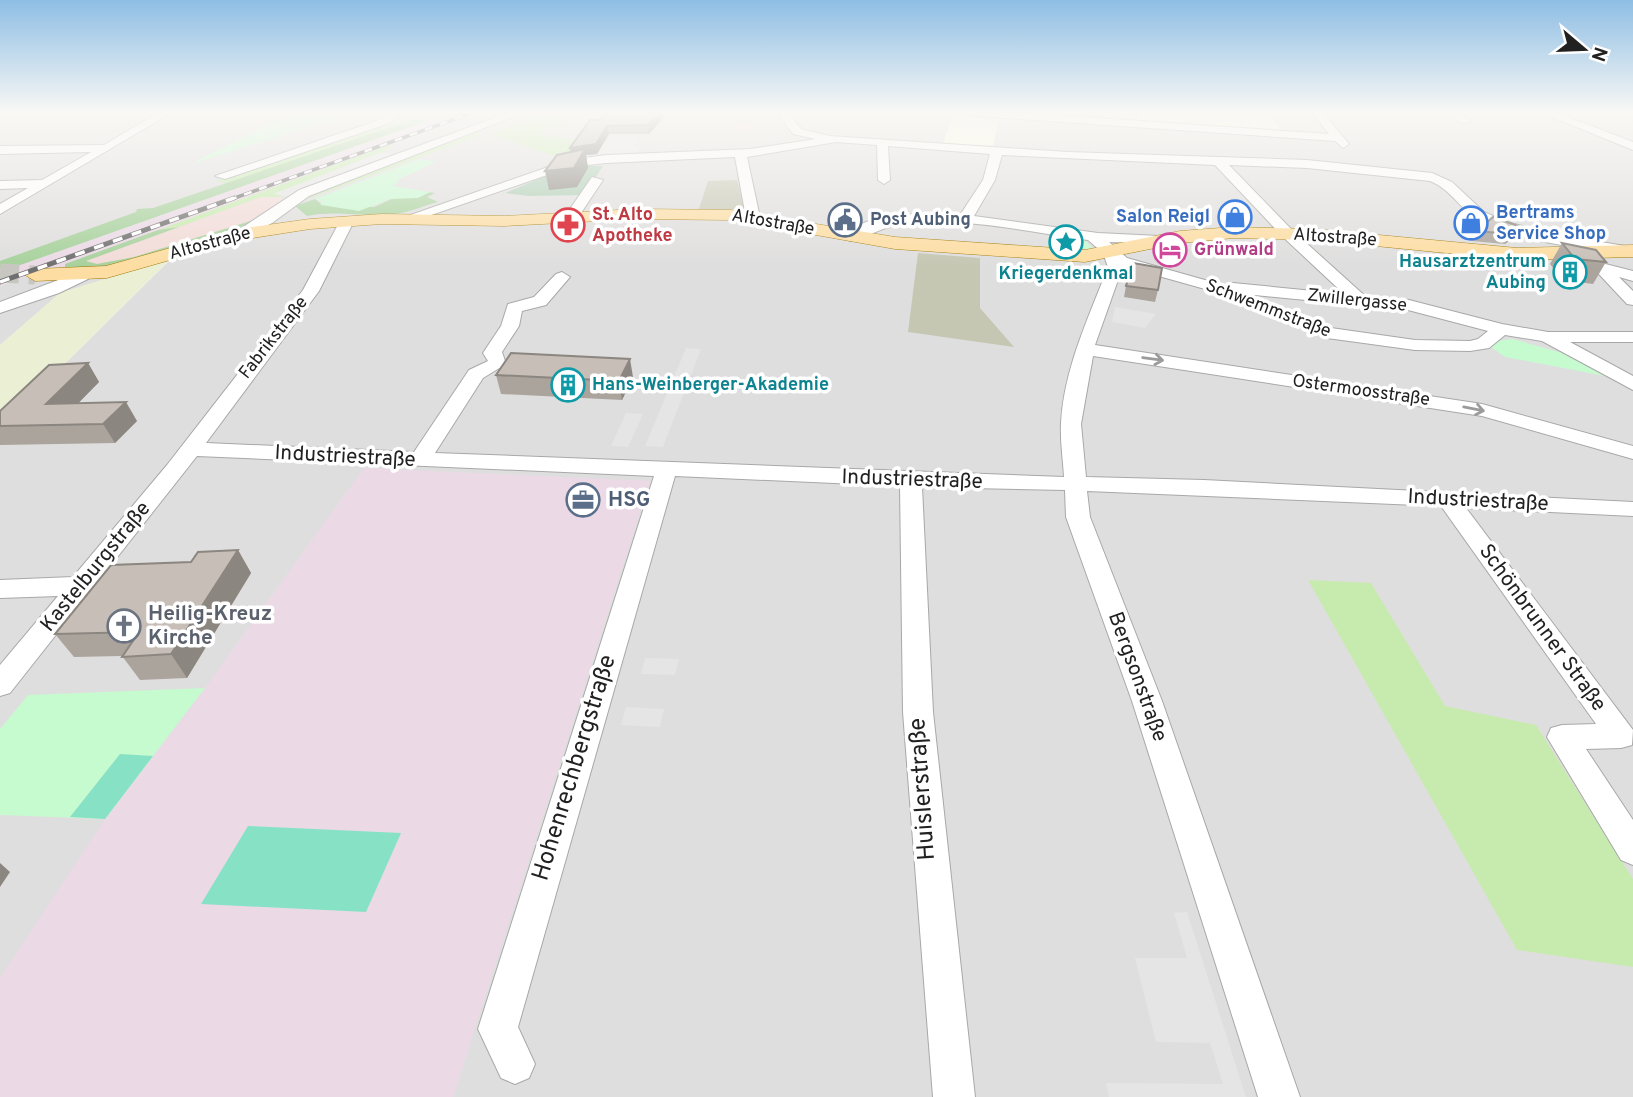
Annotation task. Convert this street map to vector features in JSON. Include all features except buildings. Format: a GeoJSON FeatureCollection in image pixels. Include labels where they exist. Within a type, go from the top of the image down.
{"type":"FeatureCollection","features":[{"type":"Feature","properties":{"kind":"main road","name":"Altostraße"},"geometry":{"type":"LineString","coordinates":[[35,275],[82,276],[107,272],[238,235],[310,224],[343,228],[406,219],[569,219],[666,214],[748,217],[850,237],[976,249],[1110,254],[1159,240],[1196,235],[1288,234],[1538,255],[1626,250]]}},
{"type":"Feature","properties":{"kind":"street"},"geometry":{"type":"LineString","coordinates":[[0,210],[82,164]]}},
{"type":"Feature","properties":{"kind":"street"},"geometry":{"type":"LineString","coordinates":[[221,176],[256,164]]}},
{"type":"Feature","properties":{"kind":"street"},"geometry":{"type":"LineString","coordinates":[[238,235],[284,209],[296,198],[324,184],[378,164]]}},
{"type":"Feature","properties":{"kind":"street"},"geometry":{"type":"LineString","coordinates":[[406,219],[567,164]]}},
{"type":"Feature","properties":{"kind":"street"},"geometry":{"type":"LineString","coordinates":[[742,164],[752,213],[748,217]]}},
{"type":"Feature","properties":{"kind":"street"},"geometry":{"type":"LineString","coordinates":[[882,164],[884,180]]}},
{"type":"Feature","properties":{"kind":"street"},"geometry":{"type":"LineString","coordinates":[[964,219],[989,180],[993,164]]}},
{"type":"Feature","properties":{"kind":"street"},"geometry":{"type":"LineString","coordinates":[[1221,164],[1288,234],[1360,300]]}},
{"type":"Feature","properties":{"kind":"street"},"geometry":{"type":"LineString","coordinates":[[1285,164],[1364,168],[1440,179],[1468,208],[1487,219],[1562,239],[1626,250]]}},
{"type":"Feature","properties":{"kind":"street"},"geometry":{"type":"LineString","coordinates":[[1361,164],[1364,168]]}},
{"type":"Feature","properties":{"kind":"street"},"geometry":{"type":"LineString","coordinates":[[569,219],[597,180]]}},
{"type":"Feature","properties":{"kind":"street"},"geometry":{"type":"LineString","coordinates":[[0,185],[47,184]]}},
{"type":"Feature","properties":{"kind":"street"},"geometry":{"type":"LineString","coordinates":[[284,209],[288,214],[310,224]]}},
{"type":"Feature","properties":{"kind":"street"},"geometry":{"type":"LineString","coordinates":[[850,237],[888,221],[964,219],[1092,236],[1159,240]]}},
{"type":"Feature","properties":{"kind":"street","name":"Fabrikstraße"},"geometry":{"type":"LineString","coordinates":[[190,449],[311,291],[343,228]]}},
{"type":"Feature","properties":{"kind":"street"},"geometry":{"type":"LineString","coordinates":[[1092,236],[1110,254]]}},
{"type":"Feature","properties":{"kind":"street"},"geometry":{"type":"LineString","coordinates":[[1562,239],[1599,267],[1633,300]]}},
{"type":"Feature","properties":{"kind":"street","name":"Schwemmstraße"},"geometry":{"type":"LineString","coordinates":[[1110,254],[1141,268],[1211,286],[1316,329],[1361,340],[1470,346],[1483,344],[1501,329]]}},
{"type":"Feature","properties":{"kind":"street","name":"Bergsonstraße"},"geometry":{"type":"LineString","coordinates":[[1110,254],[1116,267],[1085,349],[1071,424],[1078,517],[1147,701],[1279,1097]]}},
{"type":"Feature","properties":{"kind":"street"},"geometry":{"type":"LineString","coordinates":[[1538,255],[1633,276]]}},
{"type":"Feature","properties":{"kind":"street"},"geometry":{"type":"LineString","coordinates":[[0,308],[61,287],[82,276]]}},
{"type":"Feature","properties":{"kind":"street"},"geometry":{"type":"LineString","coordinates":[[419,461],[476,373],[497,364],[497,358],[492,353],[510,326],[514,308],[540,301],[562,277]]}},
{"type":"Feature","properties":{"kind":"street","name":"Zwillergasse"},"geometry":{"type":"LineString","coordinates":[[1211,286],[1409,305],[1501,329]]}},
{"type":"Feature","properties":{"kind":"street"},"geometry":{"type":"LineString","coordinates":[[1501,329],[1548,337],[1633,337]]}},
{"type":"Feature","properties":{"kind":"street"},"geometry":{"type":"LineString","coordinates":[[1548,337],[1633,384]]}},
{"type":"Feature","properties":{"kind":"street","name":"Ostermoosstraße"},"geometry":{"type":"LineString","coordinates":[[1085,349],[1482,410],[1539,424],[1633,453]]}},
{"type":"Feature","properties":{"kind":"street","name":"Industriestraße"},"geometry":{"type":"LineString","coordinates":[[190,449],[666,471],[1074,486],[1204,487],[1633,509]]}},
{"type":"Feature","properties":{"kind":"street","name":"Kastelburgstraße"},"geometry":{"type":"LineString","coordinates":[[0,684],[82,586],[190,449]]}},
{"type":"Feature","properties":{"kind":"street","name":"Hohenrechbergstraße"},"geometry":{"type":"LineString","coordinates":[[515,1064],[498,1029],[666,471]]}},
{"type":"Feature","properties":{"kind":"street","name":"Huislerstraße"},"geometry":{"type":"LineString","coordinates":[[911,480],[919,743],[930,892],[954,1097]]}},
{"type":"Feature","properties":{"kind":"street","name":"Schönbrunner Straße"},"geometry":{"type":"LineString","coordinates":[[1448,499],[1627,736]]}},
{"type":"Feature","properties":{"kind":"street"},"geometry":{"type":"LineString","coordinates":[[0,589],[82,586]]}},
{"type":"Feature","properties":{"kind":"street","name":"Schönbrunner Straße"},"geometry":{"type":"LineString","coordinates":[[1627,736],[1562,737],[1633,849]]}},
{"type":"Feature","properties":{"kind":"shaded area"},"geometry":{"type":"Polygon","coordinates":[[[0,164],[305,164],[0,272],[0,164]]]}},
{"type":"Feature","properties":{"kind":"shaded area"},"geometry":{"type":"Polygon","coordinates":[[[305,164],[341,164],[65,267],[52,267],[0,286],[0,272],[305,164]]]}},
{"type":"Feature","properties":{"kind":"shaded area"},"geometry":{"type":"Polygon","coordinates":[[[341,164],[1633,164],[1633,1097],[0,1097],[0,428],[170,260],[60,293],[0,345],[0,286],[52,267],[65,267],[341,164]]]}},
{"type":"Feature","properties":{"kind":"shaded area"},"geometry":{"type":"Polygon","coordinates":[[[350,164],[375,164],[292,198],[273,194],[350,164]]]}},
{"type":"Feature","properties":{"kind":"shaded area"},"geometry":{"type":"Polygon","coordinates":[[[569,166],[603,166],[584,195],[529,196],[505,193],[569,166]]]}},
{"type":"Feature","properties":{"kind":"shaded area"},"geometry":{"type":"Polygon","coordinates":[[[737,180],[745,210],[699,209],[708,181],[737,180]]]}},
{"type":"Feature","properties":{"kind":"shaded area"},"geometry":{"type":"Polygon","coordinates":[[[265,194],[282,197],[283,202],[256,221],[126,263],[65,267],[265,194]]]}},
{"type":"Feature","properties":{"kind":"shaded area"},"geometry":{"type":"Polygon","coordinates":[[[918,253],[980,258],[980,308],[1014,347],[908,332],[918,253]]]}},
{"type":"Feature","properties":{"kind":"shaded area"},"geometry":{"type":"Polygon","coordinates":[[[171,258],[0,428],[0,345],[60,293],[171,258]]]}},
{"type":"Feature","properties":{"kind":"shaded area"},"geometry":{"type":"Polygon","coordinates":[[[1115,307],[1156,314],[1145,328],[1112,322],[1115,307]]]}},
{"type":"Feature","properties":{"kind":"shaded area"},"geometry":{"type":"Polygon","coordinates":[[[686,348],[701,349],[663,447],[645,446],[686,348]]]}},
{"type":"Feature","properties":{"kind":"shaded area"},"geometry":{"type":"Polygon","coordinates":[[[626,413],[643,414],[628,447],[611,446],[626,413]]]}},
{"type":"Feature","properties":{"kind":"shaded area"},"geometry":{"type":"Polygon","coordinates":[[[364,468],[650,481],[453,1097],[0,1097],[0,978],[105,819],[205,688],[364,468]]]}},
{"type":"Feature","properties":{"kind":"shaded area"},"geometry":{"type":"Polygon","coordinates":[[[645,658],[679,659],[675,675],[641,674],[645,658]]]}},
{"type":"Feature","properties":{"kind":"shaded area"},"geometry":{"type":"Polygon","coordinates":[[[626,707],[664,709],[660,727],[621,725],[626,707]]]}},
{"type":"Feature","properties":{"kind":"shaded area"},"geometry":{"type":"Polygon","coordinates":[[[1187,912],[1246,1097],[1109,1097],[1106,1083],[1223,1084],[1210,1043],[1156,1042],[1135,958],[1187,958],[1174,913],[1187,912]]]}},
{"type":"Feature","properties":{"kind":"green space"},"geometry":{"type":"Polygon","coordinates":[[[266,164],[285,164],[240,180],[226,183],[215,181],[233,178],[229,176],[266,164]]]}},
{"type":"Feature","properties":{"kind":"green space"},"geometry":{"type":"Polygon","coordinates":[[[281,164],[305,164],[9,269],[0,268],[0,261],[136,212],[137,209],[153,208],[281,164]]]}},
{"type":"Feature","properties":{"kind":"green space"},"geometry":{"type":"Polygon","coordinates":[[[337,164],[367,164],[320,176],[275,194],[286,197],[261,197],[179,227],[158,230],[337,164]]]}},
{"type":"Feature","properties":{"kind":"green space"},"geometry":{"type":"Polygon","coordinates":[[[388,164],[402,164],[291,205],[298,199],[388,164]]]}},
{"type":"Feature","properties":{"kind":"green space"},"geometry":{"type":"Polygon","coordinates":[[[406,164],[431,164],[395,181],[399,182],[392,186],[430,192],[418,198],[390,199],[359,211],[321,205],[321,201],[315,199],[406,164]]]}},
{"type":"Feature","properties":{"kind":"green space"},"geometry":{"type":"Polygon","coordinates":[[[412,190],[435,193],[427,197],[438,202],[389,215],[330,213],[307,216],[295,206],[315,199],[321,204],[374,207],[412,190]]]}},
{"type":"Feature","properties":{"kind":"green space"},"geometry":{"type":"Polygon","coordinates":[[[257,219],[205,241],[122,263],[87,270],[65,267],[65,264],[158,230],[179,227],[86,261],[97,264],[134,257],[257,219]]]}},
{"type":"Feature","properties":{"kind":"green space"},"geometry":{"type":"Polygon","coordinates":[[[1049,235],[1084,239],[1093,249],[1048,249],[1049,235]]]}},
{"type":"Feature","properties":{"kind":"green space"},"geometry":{"type":"Polygon","coordinates":[[[1513,339],[1562,353],[1605,376],[1505,357],[1491,347],[1495,341],[1513,339]]]}},
{"type":"Feature","properties":{"kind":"green space"},"geometry":{"type":"Polygon","coordinates":[[[1308,580],[1371,583],[1445,706],[1536,725],[1633,879],[1633,967],[1517,950],[1308,580]]]}},
{"type":"Feature","properties":{"kind":"green space"},"geometry":{"type":"Polygon","coordinates":[[[205,688],[105,819],[0,815],[0,729],[28,695],[205,688]]]}},
{"type":"Feature","properties":{"kind":"green space"},"geometry":{"type":"Polygon","coordinates":[[[120,754],[153,756],[105,819],[70,817],[120,754]]]}},
{"type":"Feature","properties":{"kind":"green space"},"geometry":{"type":"Polygon","coordinates":[[[248,826],[401,833],[366,912],[201,904],[248,826]]]}},
{"type":"Feature","properties":{"kind":"tunnel"},"geometry":{"type":"LineString","coordinates":[[0,273],[35,275]]}},
{"type":"Feature","properties":{"kind":"railway"},"geometry":{"type":"LineString","coordinates":[[229,200],[329,164]]}},
{"type":"Feature","properties":{"kind":"railway"},"geometry":{"type":"LineString","coordinates":[[0,282],[234,198]]}},
{"type":"Feature","properties":{"kind":"place","name":"Salon Reigl"},"geometry":{"type":"Point","coordinates":[1235,217]}},
{"type":"Feature","properties":{"kind":"place","name":"Post Aubing"},"geometry":{"type":"Point","coordinates":[845,220]}},
{"type":"Feature","properties":{"kind":"place","name":"Bertrams Service Shop"},"geometry":{"type":"Point","coordinates":[1471,223]}},
{"type":"Feature","properties":{"kind":"place","name":"St. Alto Apotheke"},"geometry":{"type":"Point","coordinates":[568,225]}},
{"type":"Feature","properties":{"kind":"place","name":"Kriegerdenkmal"},"geometry":{"type":"Point","coordinates":[1066,242]}},
{"type":"Feature","properties":{"kind":"place","name":"Grünwald"},"geometry":{"type":"Point","coordinates":[1170,250]}},
{"type":"Feature","properties":{"kind":"place","name":"Hausarztzentrum Aubing"},"geometry":{"type":"Point","coordinates":[1570,272]}},
{"type":"Feature","properties":{"kind":"place","name":"Hans-Weinberger-Akademie"},"geometry":{"type":"Point","coordinates":[568,385]}},
{"type":"Feature","properties":{"kind":"place","name":"HSG"},"geometry":{"type":"Point","coordinates":[583,500]}},
{"type":"Feature","properties":{"kind":"place","name":"Heilig-Kreuz Kirche"},"geometry":{"type":"Point","coordinates":[124,626]}}]}
